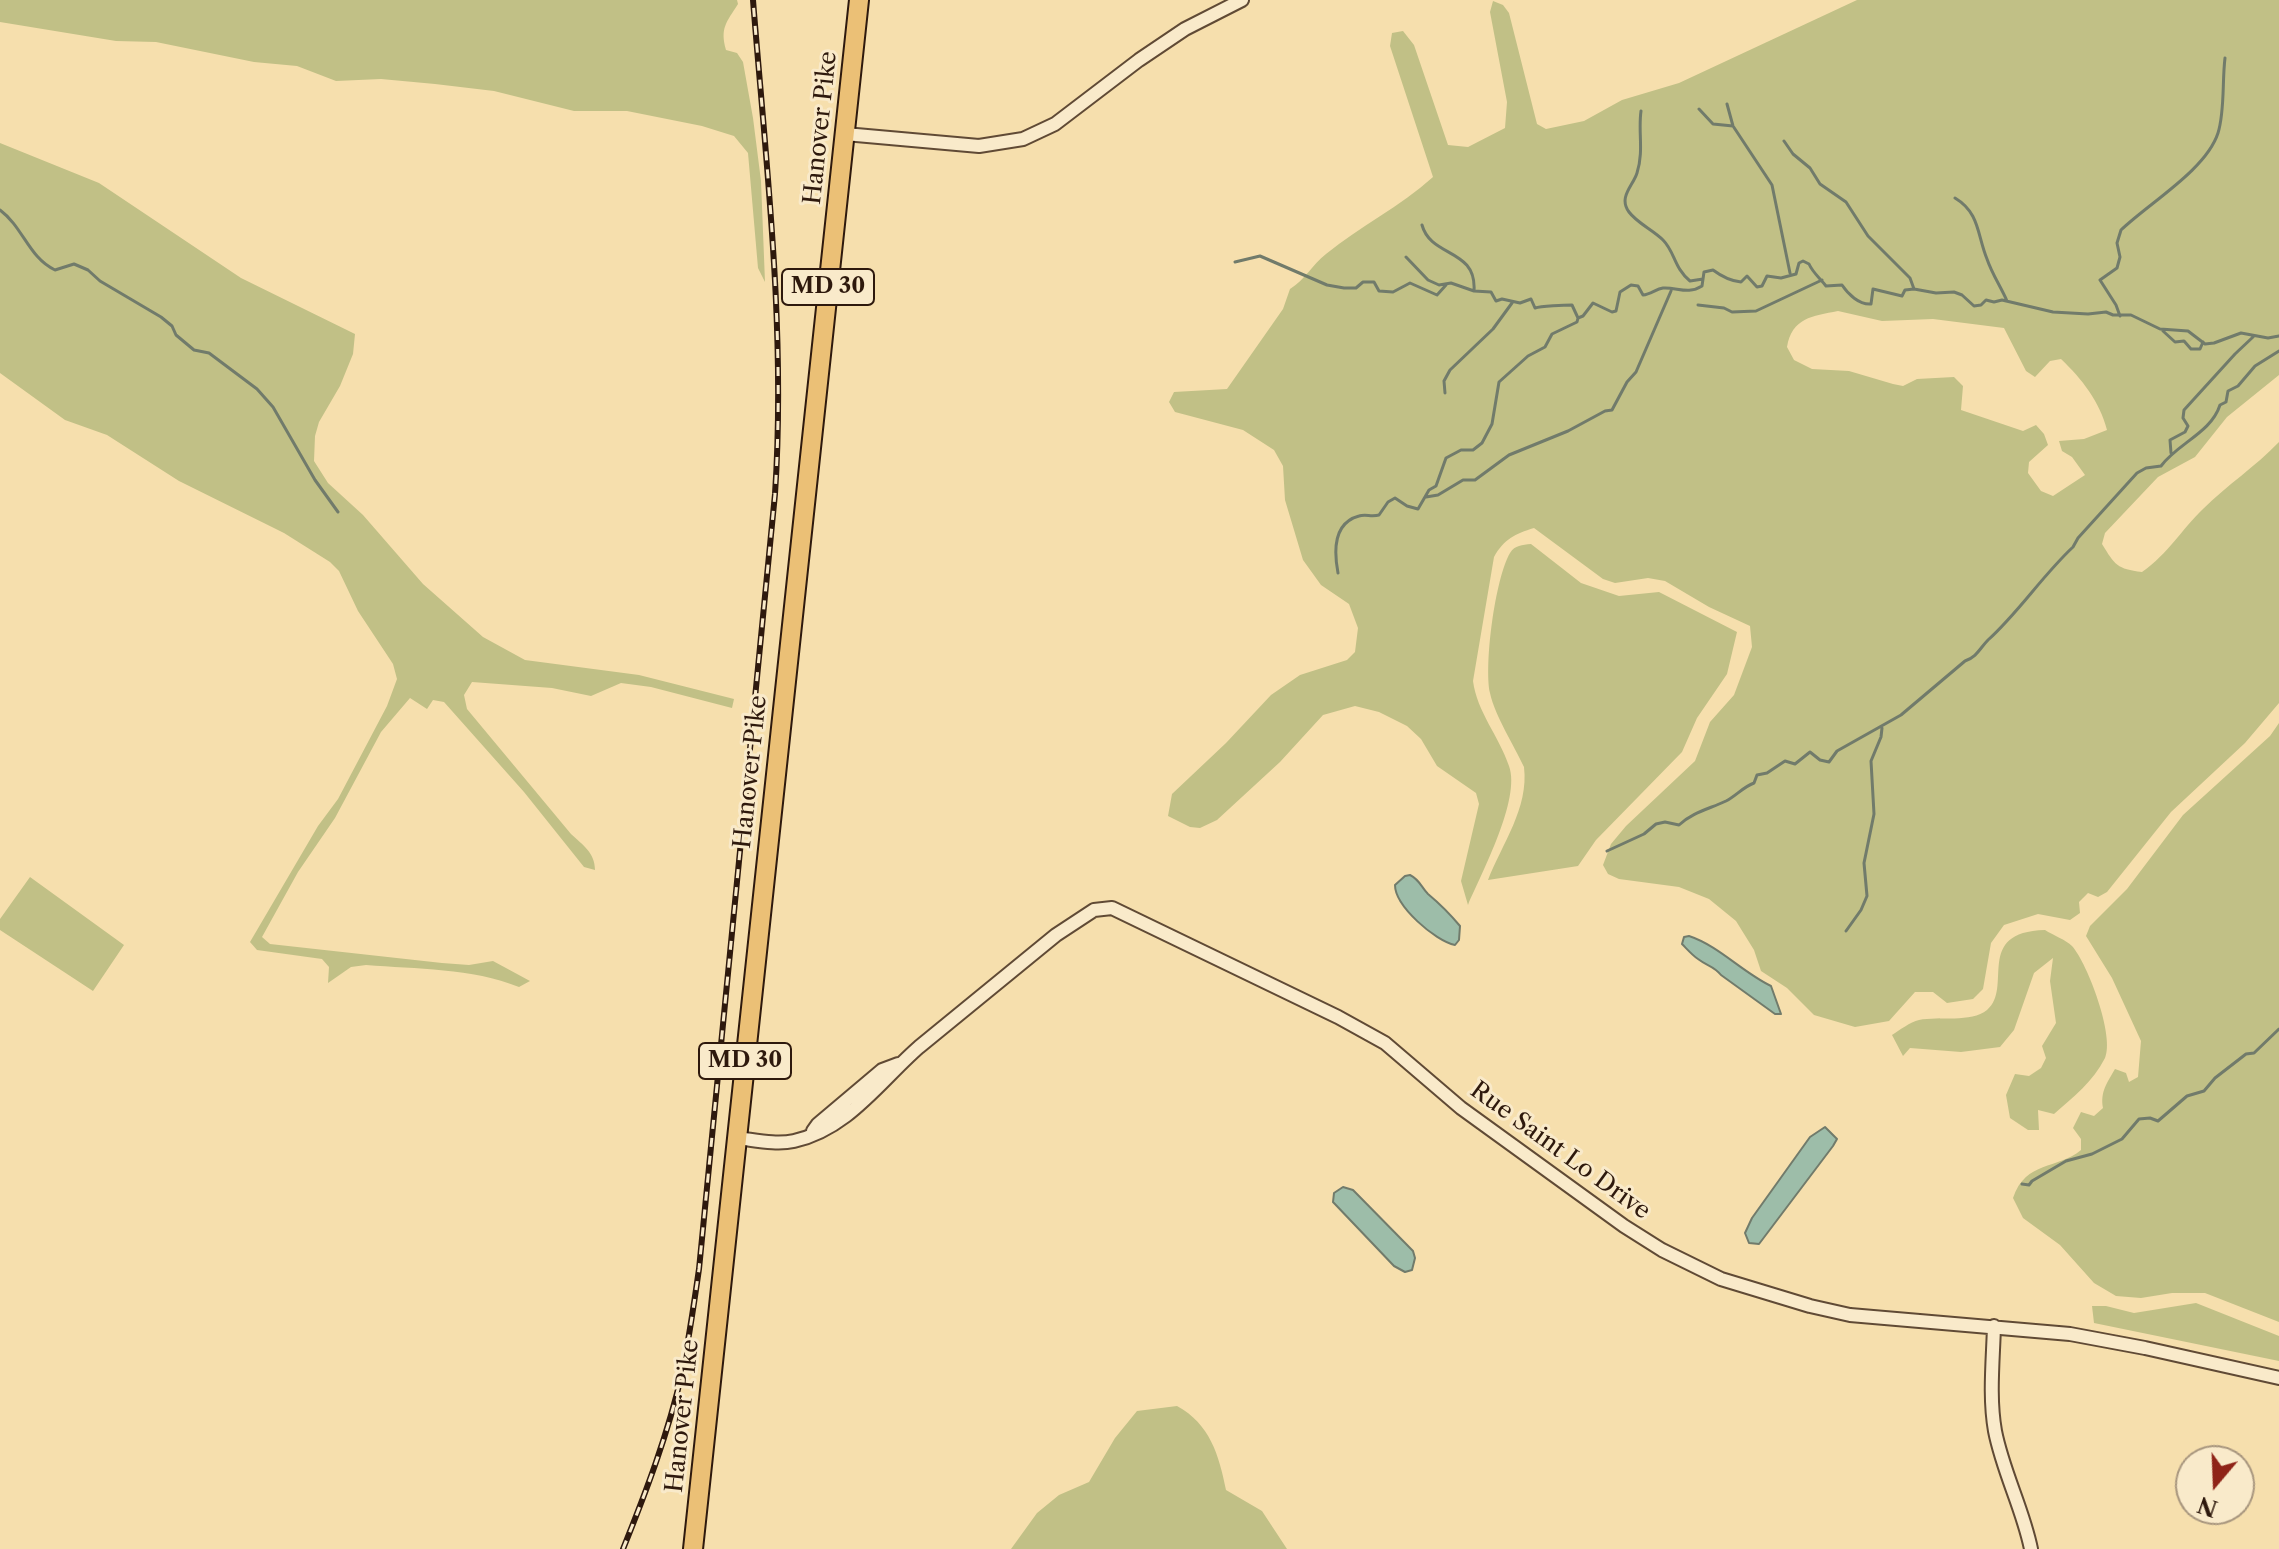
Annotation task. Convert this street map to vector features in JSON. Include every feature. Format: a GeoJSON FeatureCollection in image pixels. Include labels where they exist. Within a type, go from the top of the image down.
{"type":"FeatureCollection","features":[{"type":"Feature","properties":{"kind":"highway","name":"Hanover Pike"},"geometry":{"type":"LineString","coordinates":[[693,1549],[859,0]]}},
{"type":"Feature","properties":{"kind":"street"},"geometry":{"type":"LineString","coordinates":[[845,134],[979,146],[1023,139],[1055,124],[1185,29],[1242,0]]}},
{"type":"Feature","properties":{"kind":"street","name":"Rue Saint Lo Drive"},"geometry":{"type":"LineString","coordinates":[[737,1138],[794,1141],[834,1124],[878,1089],[901,1063],[1056,935],[1094,910],[1112,908],[1376,1038],[1450,1099],[1531,1159],[1624,1226],[1693,1267],[1755,1291],[1850,1315],[2070,1334],[2279,1378]]}},
{"type":"Feature","properties":{"kind":"street"},"geometry":{"type":"LineString","coordinates":[[1994,1326],[1992,1409],[1995,1432],[2027,1527],[2031,1549]]}},
{"type":"Feature","properties":{"kind":"shaded area"},"geometry":{"type":"Polygon","coordinates":[[[0,0],[737,0],[724,36],[726,50],[737,53],[743,62],[753,118],[761,181],[765,282],[758,268],[748,153],[734,136],[702,126],[627,111],[574,111],[494,91],[435,84],[381,79],[336,81],[297,66],[254,62],[156,42],[116,41],[0,22],[0,0]]]}},
{"type":"Feature","properties":{"kind":"shaded area"},"geometry":{"type":"Polygon","coordinates":[[[1857,0],[2279,0],[2279,375],[2227,417],[2195,457],[2158,477],[2105,533],[2102,544],[2118,565],[2142,572],[2160,557],[2212,500],[2279,442],[2279,703],[2245,743],[2171,812],[2107,892],[2098,897],[2088,893],[2079,902],[2080,913],[2070,920],[2038,914],[2004,925],[1991,943],[1983,989],[1973,999],[1947,1003],[1933,992],[1915,992],[1889,1021],[1855,1027],[1814,1015],[1787,988],[1761,971],[1754,950],[1736,921],[1709,899],[1679,887],[1619,879],[1608,874],[1603,865],[1611,844],[1695,761],[1710,722],[1734,695],[1752,647],[1750,626],[1665,581],[1648,578],[1615,583],[1603,579],[1534,528],[1511,538],[1494,557],[1473,681],[1479,703],[1509,766],[1510,797],[1498,836],[1468,905],[1461,881],[1479,804],[1476,793],[1437,766],[1421,739],[1407,726],[1379,712],[1355,706],[1323,715],[1280,762],[1217,820],[1200,828],[1190,827],[1168,816],[1172,794],[1271,695],[1300,675],[1347,660],[1355,652],[1358,628],[1349,604],[1321,585],[1303,560],[1285,500],[1283,466],[1274,450],[1243,430],[1175,412],[1169,402],[1174,392],[1227,389],[1283,309],[1290,289],[1326,254],[1433,177],[1390,46],[1392,33],[1403,31],[1414,45],[1448,145],[1468,147],[1505,128],[1507,102],[1490,12],[1493,1],[1503,5],[1509,13],[1537,124],[1546,129],[1584,121],[1622,100],[1679,83],[1857,0]],[[1838,311],[1820,315],[1798,324],[1787,347],[1794,360],[1812,369],[1849,371],[1903,386],[1917,379],[1954,377],[1963,386],[1961,410],[2023,431],[2036,425],[2044,434],[2048,445],[2029,462],[2028,473],[2041,491],[2053,496],[2085,475],[2072,457],[2062,451],[2059,441],[2084,439],[2107,430],[2089,392],[2061,359],[2050,361],[2035,377],[2026,371],[2004,328],[1933,319],[1882,321],[1838,311]]]}},
{"type":"Feature","properties":{"kind":"shaded area"},"geometry":{"type":"Polygon","coordinates":[[[0,143],[99,183],[241,278],[355,334],[353,354],[340,386],[319,422],[314,461],[328,483],[363,515],[423,584],[483,637],[525,660],[639,675],[734,699],[732,708],[651,687],[621,683],[591,696],[552,688],[472,682],[464,695],[467,709],[571,834],[588,850],[595,870],[584,867],[524,792],[444,702],[433,700],[427,709],[410,698],[381,732],[335,818],[298,872],[262,937],[270,944],[442,963],[469,965],[493,961],[530,981],[519,987],[463,973],[366,965],[351,967],[328,983],[329,967],[322,959],[257,950],[250,942],[318,826],[338,799],[387,706],[397,679],[393,664],[358,611],[339,571],[330,562],[284,533],[179,481],[107,435],[65,420],[0,373],[0,143]]]}},
{"type":"Feature","properties":{"kind":"shaded area"},"geometry":{"type":"Polygon","coordinates":[[[1531,544],[1581,583],[1619,596],[1659,592],[1737,632],[1727,674],[1697,718],[1682,752],[1596,840],[1578,866],[1488,880],[1513,825],[1524,782],[1524,767],[1500,721],[1490,693],[1488,663],[1492,622],[1510,553],[1516,547],[1531,544]]]}},
{"type":"Feature","properties":{"kind":"shaded area"},"geometry":{"type":"Polygon","coordinates":[[[2279,723],[2279,1322],[2205,1293],[2172,1293],[2141,1298],[2116,1296],[2094,1283],[2060,1245],[2023,1218],[2013,1198],[2026,1177],[2034,1171],[2081,1150],[2081,1139],[2073,1128],[2081,1112],[2094,1116],[2103,1108],[2103,1092],[2115,1069],[2126,1073],[2129,1082],[2138,1077],[2141,1041],[2112,978],[2086,936],[2090,926],[2127,889],[2183,815],[2270,736],[2279,723]]]}},
{"type":"Feature","properties":{"kind":"shaded area"},"geometry":{"type":"Polygon","coordinates":[[[1410,875],[1460,926],[1459,940],[1455,945],[1427,930],[1402,903],[1395,885],[1410,875]]]}},
{"type":"Feature","properties":{"kind":"shaded area"},"geometry":{"type":"Polygon","coordinates":[[[30,877],[124,945],[93,991],[0,930],[0,919],[30,877]]]}},
{"type":"Feature","properties":{"kind":"shaded area"},"geometry":{"type":"Polygon","coordinates":[[[2045,930],[2072,946],[2085,968],[2103,1018],[2107,1048],[2100,1067],[2082,1089],[2054,1114],[2038,1110],[2039,1130],[2028,1130],[2010,1118],[2006,1095],[2015,1074],[2029,1076],[2041,1068],[2046,1058],[2042,1046],[2056,1023],[2050,981],[2053,958],[2034,973],[2014,1030],[2000,1047],[1961,1052],[1910,1048],[1903,1056],[1892,1035],[1919,1020],[1964,1018],[1987,1010],[1997,988],[2002,950],[2009,940],[2023,933],[2045,930]]]}},
{"type":"Feature","properties":{"kind":"shaded area"},"geometry":{"type":"Polygon","coordinates":[[[1689,936],[1771,986],[1781,1014],[1775,1014],[1694,956],[1682,944],[1684,937],[1689,936]]]}},
{"type":"Feature","properties":{"kind":"shaded area"},"geometry":{"type":"Polygon","coordinates":[[[1825,1127],[1837,1139],[1833,1146],[1759,1244],[1749,1243],[1745,1233],[1752,1218],[1810,1137],[1825,1127]]]}},
{"type":"Feature","properties":{"kind":"shaded area"},"geometry":{"type":"Polygon","coordinates":[[[1343,1187],[1353,1190],[1413,1251],[1412,1270],[1405,1272],[1394,1266],[1333,1202],[1334,1193],[1343,1187]]]}},
{"type":"Feature","properties":{"kind":"shaded area"},"geometry":{"type":"Polygon","coordinates":[[[2196,1303],[2279,1336],[2279,1361],[2094,1323],[2092,1306],[2134,1313],[2196,1303]]]}},
{"type":"Feature","properties":{"kind":"shaded area"},"geometry":{"type":"Polygon","coordinates":[[[1177,1406],[1205,1431],[1220,1465],[1226,1490],[1262,1511],[1287,1549],[1011,1549],[1037,1513],[1059,1495],[1089,1482],[1115,1438],[1137,1411],[1177,1406]]]}},
{"type":"Feature","properties":{"kind":"waterway"},"geometry":{"type":"LineString","coordinates":[[2120,316],[2100,280],[2117,268],[2120,257],[2117,243],[2121,230],[2176,185],[2212,147],[2222,115],[2225,58]]}},
{"type":"Feature","properties":{"kind":"waterway"},"geometry":{"type":"LineString","coordinates":[[1727,104],[1733,126],[1772,185],[1790,273]]}},
{"type":"Feature","properties":{"kind":"waterway"},"geometry":{"type":"LineString","coordinates":[[1699,109],[1713,124],[1733,126]]}},
{"type":"Feature","properties":{"kind":"waterway"},"geometry":{"type":"LineString","coordinates":[[1641,111],[1639,165],[1626,196],[1626,207],[1636,220],[1663,240],[1690,281],[1703,279]]}},
{"type":"Feature","properties":{"kind":"waterway"},"geometry":{"type":"LineString","coordinates":[[1784,141],[1793,154],[1810,168],[1820,184],[1846,202],[1868,236],[1910,278],[1914,289]]}},
{"type":"Feature","properties":{"kind":"waterway"},"geometry":{"type":"LineString","coordinates":[[1955,198],[1969,210],[1977,225],[1989,265],[2007,301]]}},
{"type":"Feature","properties":{"kind":"waterway"},"geometry":{"type":"LineString","coordinates":[[0,210],[46,265],[55,270],[74,264],[88,270],[100,281],[161,317],[194,350],[209,353],[257,389],[273,407],[315,480],[338,512]]}},
{"type":"Feature","properties":{"kind":"waterway"},"geometry":{"type":"LineString","coordinates":[[1422,225],[1434,243],[1468,267],[1473,277],[1474,291]]}},
{"type":"Feature","properties":{"kind":"waterway"},"geometry":{"type":"LineString","coordinates":[[1235,262],[1260,256],[1327,285],[1344,288],[1374,282],[1379,291],[1393,292],[1410,283],[1437,295],[1446,285]]}},
{"type":"Feature","properties":{"kind":"waterway"},"geometry":{"type":"LineString","coordinates":[[1406,257],[1428,280],[1439,285],[1451,283],[1474,291],[1491,292],[1496,301],[1502,299],[1520,303],[1531,299],[1535,308],[1572,305],[1578,318]]}},
{"type":"Feature","properties":{"kind":"waterway"},"geometry":{"type":"LineString","coordinates":[[1338,573],[1337,539],[1344,525],[1359,516],[1379,515],[1395,498],[1418,509],[1429,490],[1436,486],[1446,458],[1461,450],[1473,450],[1482,443],[1492,424],[1499,382],[1528,356],[1545,347],[1552,334],[1577,322],[1593,303],[1616,311],[1620,292],[1631,285],[1638,286],[1643,295],[1663,288],[1692,290],[1702,286],[1704,272],[1713,270],[1741,282],[1747,276],[1757,287],[1762,286],[1767,276],[1781,278],[1796,274],[1799,263],[1803,261],[1826,286],[1842,285],[1854,298],[1867,304],[1871,304],[1873,289],[1902,296],[1905,290],[1914,289],[1954,292],[1974,306],[1986,300],[2002,300],[2053,312],[2131,315],[2160,329],[2188,331],[2205,344],[2241,333],[2268,338],[2279,336]]}},
{"type":"Feature","properties":{"kind":"waterway"},"geometry":{"type":"LineString","coordinates":[[1698,305],[1732,312],[1756,311],[1822,280]]}},
{"type":"Feature","properties":{"kind":"waterway"},"geometry":{"type":"LineString","coordinates":[[1426,497],[1438,495],[1463,480],[1475,480],[1509,455],[1612,410],[1636,372],[1671,291]]}},
{"type":"Feature","properties":{"kind":"waterway"},"geometry":{"type":"LineString","coordinates":[[1445,393],[1444,381],[1450,370],[1493,329],[1512,303]]}},
{"type":"Feature","properties":{"kind":"waterway"},"geometry":{"type":"LineString","coordinates":[[2163,331],[2175,342],[2184,341],[2191,349],[2200,349],[2203,342]]}},
{"type":"Feature","properties":{"kind":"waterway"},"geometry":{"type":"LineString","coordinates":[[2171,453],[2170,440],[2185,432],[2188,426],[2183,418],[2184,410],[2253,337]]}},
{"type":"Feature","properties":{"kind":"waterway"},"geometry":{"type":"LineString","coordinates":[[1607,851],[1644,834],[1656,824],[1679,825],[1730,799],[1754,783],[1757,775],[1767,773],[1785,761],[1795,764],[1810,752],[1820,760],[1829,762],[1837,751],[1901,715],[1975,655],[2137,473],[2161,466],[2202,431],[2216,415],[2220,405],[2226,402],[2228,391],[2238,386],[2255,366],[2279,351]]}},
{"type":"Feature","properties":{"kind":"waterway"},"geometry":{"type":"LineString","coordinates":[[1846,931],[1867,896],[1864,863],[1874,814],[1871,761],[1882,728]]}},
{"type":"Feature","properties":{"kind":"waterway"},"geometry":{"type":"LineString","coordinates":[[2022,1184],[2029,1185],[2066,1161],[2092,1154],[2122,1139],[2139,1119],[2158,1121],[2187,1096],[2204,1091],[2215,1078],[2246,1054],[2254,1053],[2279,1029]]}},
{"type":"Feature","properties":{"kind":"railway"},"geometry":{"type":"LineString","coordinates":[[623,1549],[670,1418],[682,1373],[697,1282],[775,494],[778,432],[776,308],[753,0]]}}]}
